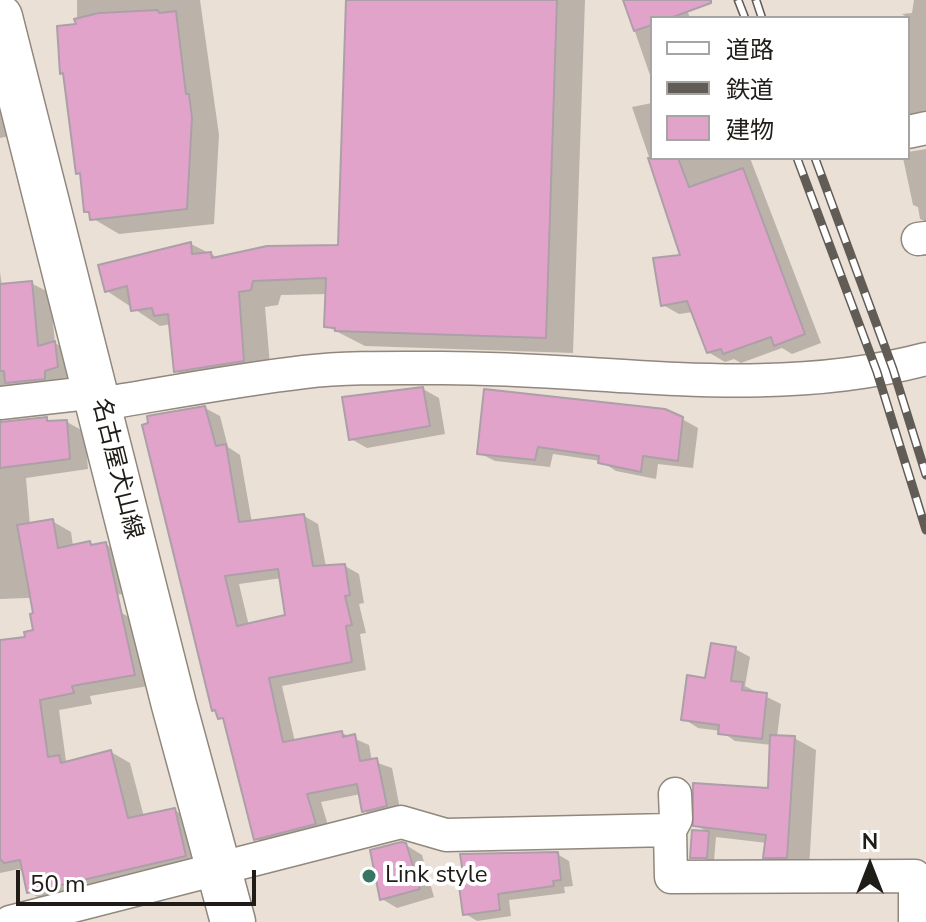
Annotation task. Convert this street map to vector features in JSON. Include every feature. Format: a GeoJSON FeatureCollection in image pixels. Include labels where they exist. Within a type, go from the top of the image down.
{"type":"FeatureCollection","features":[{"type":"Feature","properties":{"kind":"main road","name":"名古屋犬山線"},"geometry":{"type":"LineString","coordinates":[[0,17],[233,922]]}},
{"type":"Feature","properties":{"kind":"street"},"geometry":{"type":"LineString","coordinates":[[0,403],[99,398],[306,372],[440,368],[716,381],[808,380],[877,372],[926,359]]}},
{"type":"Feature","properties":{"kind":"street"},"geometry":{"type":"LineString","coordinates":[[675,794],[676,819],[670,830],[671,877],[915,876],[919,911]]}},
{"type":"Feature","properties":{"kind":"street"},"geometry":{"type":"LineString","coordinates":[[10,922],[401,822],[446,835],[670,830]]}},
{"type":"Feature","properties":{"kind":"building"},"geometry":{"type":"Polygon","coordinates":[[[346,0],[557,0],[546,338],[335,331],[335,328],[324,327],[326,278],[253,281],[251,290],[239,292],[244,361],[174,372],[168,314],[154,316],[152,308],[131,311],[127,286],[105,292],[98,265],[191,242],[192,254],[211,252],[212,258],[267,246],[338,245],[346,0]]]}},
{"type":"Feature","properties":{"kind":"building"},"geometry":{"type":"Polygon","coordinates":[[[623,0],[711,0],[711,3],[675,16],[650,16],[650,26],[634,31],[623,0]]]}},
{"type":"Feature","properties":{"kind":"building"},"geometry":{"type":"Polygon","coordinates":[[[158,10],[159,13],[176,11],[186,94],[189,94],[192,118],[187,209],[90,220],[89,212],[84,212],[80,173],[76,174],[63,73],[60,74],[57,26],[76,24],[74,19],[99,13],[158,10]]]}},
{"type":"Feature","properties":{"kind":"building"},"geometry":{"type":"Polygon","coordinates":[[[648,158],[679,160],[689,187],[743,168],[805,334],[774,346],[771,337],[723,354],[721,349],[707,353],[687,301],[661,306],[653,258],[680,255],[648,158]]]}},
{"type":"Feature","properties":{"kind":"building"},"geometry":{"type":"Polygon","coordinates":[[[32,281],[38,346],[55,341],[58,367],[45,371],[45,379],[5,383],[4,371],[0,371],[0,284],[32,281]]]}},
{"type":"Feature","properties":{"kind":"building"},"geometry":{"type":"Polygon","coordinates":[[[423,387],[430,426],[349,440],[342,397],[423,387]]]}},
{"type":"Feature","properties":{"kind":"building"},"geometry":{"type":"Polygon","coordinates":[[[484,389],[665,409],[683,417],[678,461],[643,456],[641,472],[598,463],[599,456],[538,447],[535,460],[477,454],[484,389]]]}},
{"type":"Feature","properties":{"kind":"building"},"geometry":{"type":"Polygon","coordinates":[[[205,406],[216,446],[226,444],[239,522],[304,514],[313,566],[345,564],[350,595],[345,596],[352,625],[346,626],[352,662],[269,678],[283,742],[342,731],[343,737],[355,734],[360,761],[377,758],[387,806],[362,812],[357,784],[307,794],[316,824],[254,840],[223,718],[218,719],[215,710],[212,711],[142,425],[148,423],[147,416],[205,406]],[[278,569],[225,576],[237,626],[285,615],[278,569]]]}},
{"type":"Feature","properties":{"kind":"building"},"geometry":{"type":"Polygon","coordinates":[[[47,417],[47,421],[67,420],[70,459],[0,468],[0,422],[47,417]]]}},
{"type":"Feature","properties":{"kind":"building"},"geometry":{"type":"Polygon","coordinates":[[[53,519],[58,548],[90,541],[91,545],[106,542],[135,675],[72,686],[74,693],[40,700],[48,757],[59,755],[61,763],[111,750],[128,818],[175,808],[186,856],[27,893],[20,860],[4,863],[0,859],[0,640],[25,637],[24,632],[33,630],[30,614],[33,613],[17,525],[53,519]]]}},
{"type":"Feature","properties":{"kind":"building"},"geometry":{"type":"Polygon","coordinates":[[[711,643],[736,647],[731,681],[743,682],[742,690],[767,693],[762,739],[718,734],[719,725],[681,720],[687,675],[705,678],[711,643]]]}},
{"type":"Feature","properties":{"kind":"building"},"geometry":{"type":"Polygon","coordinates":[[[770,735],[795,736],[787,858],[763,858],[766,835],[693,826],[693,783],[768,788],[770,735]]]}},
{"type":"Feature","properties":{"kind":"building"},"geometry":{"type":"Polygon","coordinates":[[[692,830],[709,831],[707,858],[690,858],[692,830]]]}},
{"type":"Feature","properties":{"kind":"building"},"geometry":{"type":"Polygon","coordinates":[[[406,843],[420,889],[380,900],[370,850],[406,843]]]}},
{"type":"Feature","properties":{"kind":"building"},"geometry":{"type":"Polygon","coordinates":[[[558,852],[561,880],[553,881],[554,886],[498,894],[500,910],[463,915],[459,886],[465,886],[460,854],[558,852]]]}},
{"type":"Feature","properties":{"kind":"railway"},"geometry":{"type":"LineString","coordinates":[[738,0],[744,16]]}},
{"type":"Feature","properties":{"kind":"railway"},"geometry":{"type":"LineString","coordinates":[[756,0],[761,16]]}},
{"type":"Feature","properties":{"kind":"railway"},"geometry":{"type":"LineString","coordinates":[[798,160],[877,372],[926,530]]}},
{"type":"Feature","properties":{"kind":"railway"},"geometry":{"type":"LineString","coordinates":[[816,160],[893,369],[926,475]]}},
{"type":"Feature","properties":{"kind":"place","name":"Link style"},"geometry":{"type":"Point","coordinates":[369,876]}}]}
